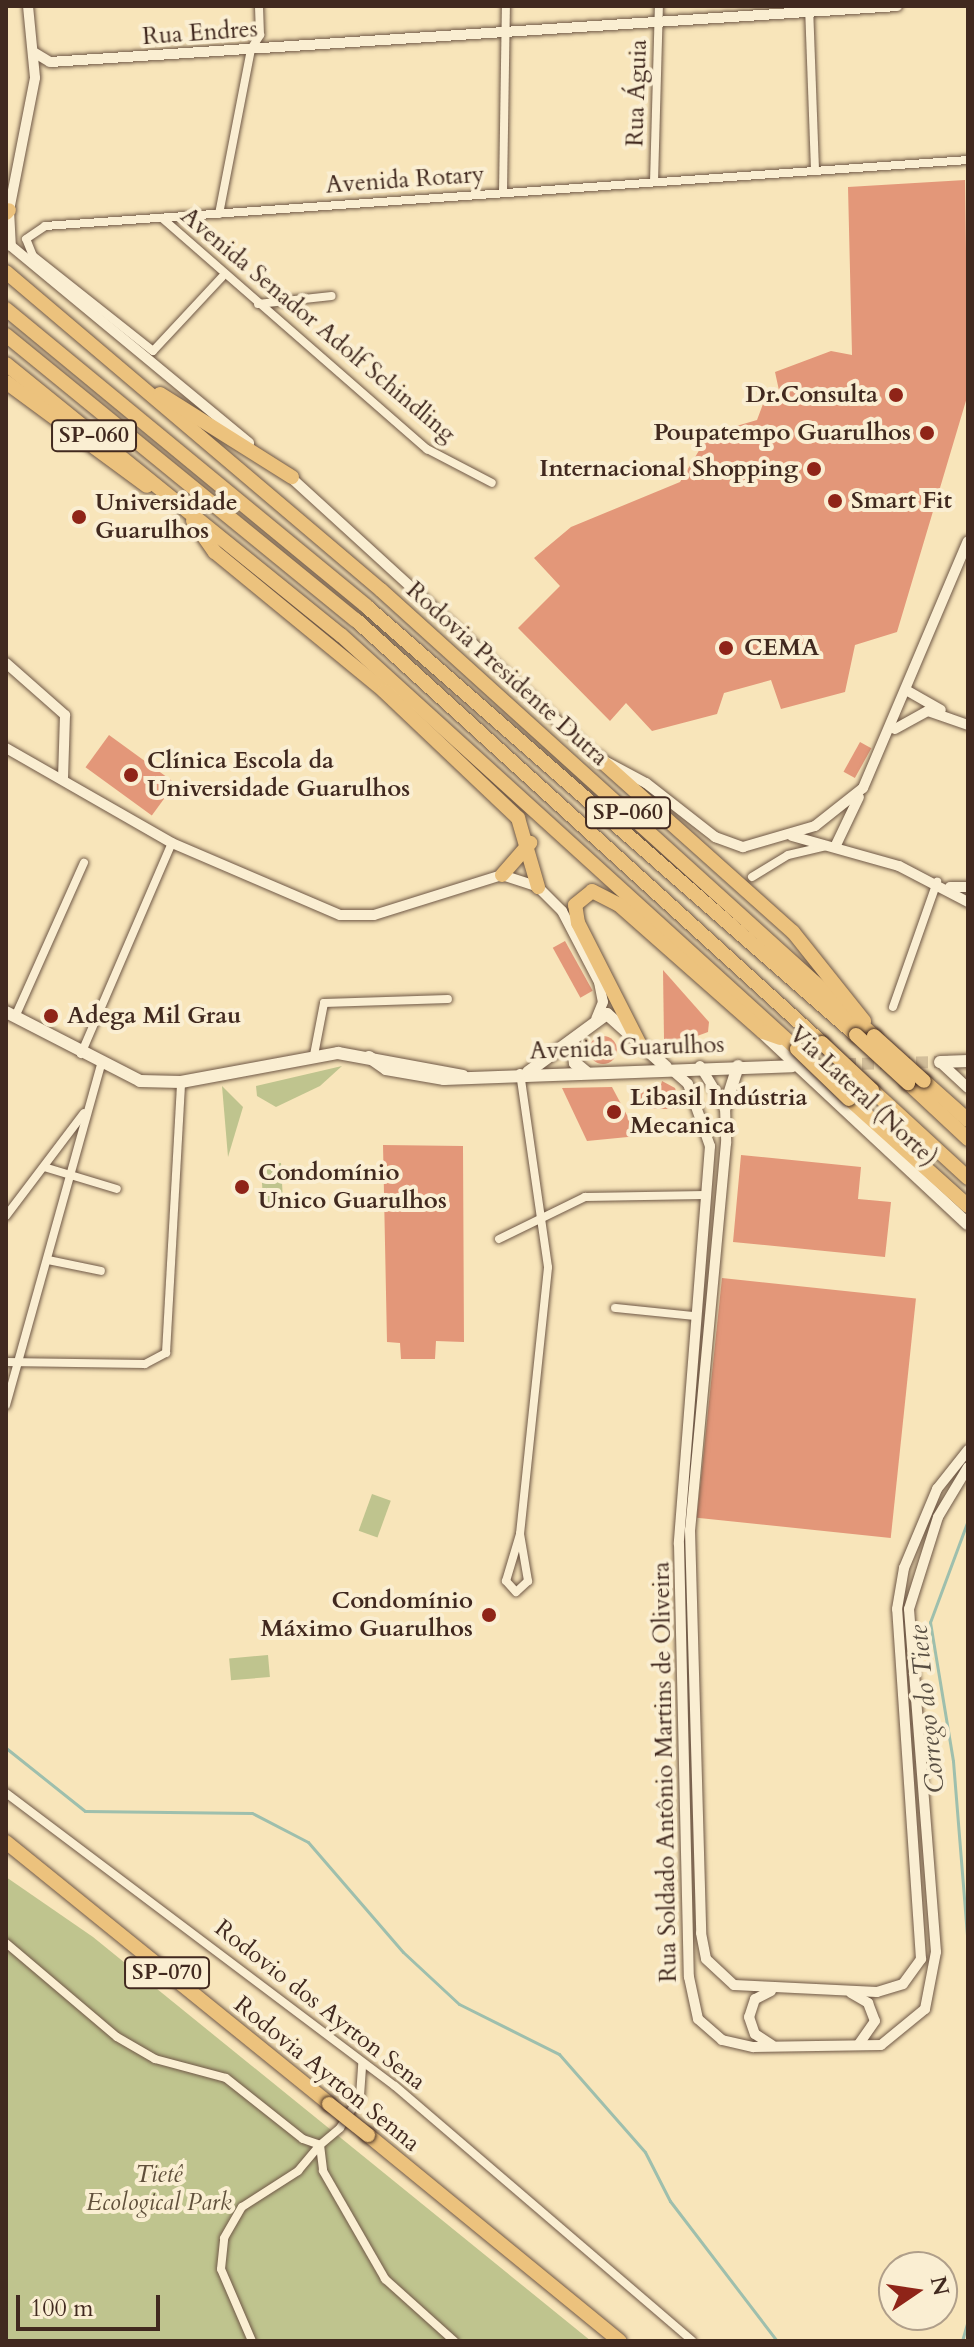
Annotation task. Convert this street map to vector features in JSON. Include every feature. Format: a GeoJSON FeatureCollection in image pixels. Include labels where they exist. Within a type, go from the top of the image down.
{"type":"FeatureCollection","features":[{"type":"Feature","properties":{"kind":"highway","name":"Rodovia Presidente Dutra"},"geometry":{"type":"LineString","coordinates":[[6,272],[381,590],[866,1033],[908,1083],[968,1139]]}},
{"type":"Feature","properties":{"kind":"highway","name":"Rodovia Presidente Dutra"},"geometry":{"type":"LineString","coordinates":[[6,309],[366,606],[968,1120]]}},
{"type":"Feature","properties":{"kind":"highway","name":"SP-060"},"geometry":{"type":"LineString","coordinates":[[6,335],[356,620],[968,1178]]}},
{"type":"Feature","properties":{"kind":"highway","name":"SP-060"},"geometry":{"type":"LineString","coordinates":[[6,364],[360,652],[968,1206]]}},
{"type":"Feature","properties":{"kind":"highway"},"geometry":{"type":"LineString","coordinates":[[6,382],[129,478],[162,492]]}},
{"type":"Feature","properties":{"kind":"highway"},"geometry":{"type":"LineString","coordinates":[[145,388],[192,409],[292,477]]}},
{"type":"Feature","properties":{"kind":"highway"},"geometry":{"type":"LineString","coordinates":[[183,508],[215,552],[384,691],[518,818],[530,842],[538,887]]}},
{"type":"Feature","properties":{"kind":"highway"},"geometry":{"type":"LineString","coordinates":[[597,757],[793,932],[828,968],[866,1033]]}},
{"type":"Feature","properties":{"kind":"highway"},"geometry":{"type":"LineString","coordinates":[[502,875],[530,842]]}},
{"type":"Feature","properties":{"kind":"highway"},"geometry":{"type":"LineString","coordinates":[[639,1043],[578,923],[578,898],[605,894],[763,1032],[793,1045]]}},
{"type":"Feature","properties":{"kind":"highway"},"geometry":{"type":"LineString","coordinates":[[955,1166],[968,1186]]}},
{"type":"Feature","properties":{"kind":"highway","name":"Rodovia Ayrton Senna"},"geometry":{"type":"LineString","coordinates":[[6,1842],[620,2341]]}},
{"type":"Feature","properties":{"kind":"main road","name":"Avenida Guarulhos"},"geometry":{"type":"LineString","coordinates":[[10,1015],[101,1065],[140,1081],[181,1082],[314,1055],[369,1057],[463,1076],[666,1067],[792,1066]]}},
{"type":"Feature","properties":{"kind":"main road"},"geometry":{"type":"LineString","coordinates":[[524,1073],[573,1042],[596,1019],[619,1018],[639,1043],[666,1067]]}},
{"type":"Feature","properties":{"kind":"main road","name":"Via Lateral (Norte)"},"geometry":{"type":"LineString","coordinates":[[763,1032],[968,1224]]}},
{"type":"Feature","properties":{"kind":"main road"},"geometry":{"type":"LineString","coordinates":[[573,1042],[575,1063],[586,1072]]}},
{"type":"Feature","properties":{"kind":"main road"},"geometry":{"type":"LineString","coordinates":[[940,1062],[968,1061]]}},
{"type":"Feature","properties":{"kind":"main road"},"geometry":{"type":"LineString","coordinates":[[725,1107],[738,1066]]}},
{"type":"Feature","properties":{"kind":"street"},"geometry":{"type":"LineString","coordinates":[[28,6],[35,53],[35,78],[8,211],[7,236],[21,263],[292,477],[597,757],[646,783],[726,843],[743,847],[792,836],[830,818],[863,788]]}},
{"type":"Feature","properties":{"kind":"street"},"geometry":{"type":"LineString","coordinates":[[219,214],[251,49],[260,35],[259,6]]}},
{"type":"Feature","properties":{"kind":"street"},"geometry":{"type":"LineString","coordinates":[[503,192],[506,6]]}},
{"type":"Feature","properties":{"kind":"street","name":"Rua Águia"},"geometry":{"type":"LineString","coordinates":[[654,182],[659,6]]}},
{"type":"Feature","properties":{"kind":"street","name":"Rua Endres"},"geometry":{"type":"LineString","coordinates":[[50,62],[506,34],[809,9],[897,6]]}},
{"type":"Feature","properties":{"kind":"street"},"geometry":{"type":"LineString","coordinates":[[809,9],[815,171]]}},
{"type":"Feature","properties":{"kind":"street"},"geometry":{"type":"LineString","coordinates":[[35,53],[50,62],[35,78]]}},
{"type":"Feature","properties":{"kind":"street","name":"Avenida Rotary"},"geometry":{"type":"LineString","coordinates":[[222,277],[157,350],[33,256],[26,239],[38,227],[968,160]]}},
{"type":"Feature","properties":{"kind":"street","name":"Avenida Senador Adolf Schindling"},"geometry":{"type":"LineString","coordinates":[[162,218],[222,277],[258,304],[427,449],[492,483]]}},
{"type":"Feature","properties":{"kind":"street"},"geometry":{"type":"LineString","coordinates":[[258,304],[332,296]]}},
{"type":"Feature","properties":{"kind":"street"},"geometry":{"type":"LineString","coordinates":[[836,845],[892,732],[906,690],[968,541]]}},
{"type":"Feature","properties":{"kind":"street"},"geometry":{"type":"LineString","coordinates":[[6,663],[65,715],[63,779]]}},
{"type":"Feature","properties":{"kind":"street"},"geometry":{"type":"LineString","coordinates":[[906,690],[968,725]]}},
{"type":"Feature","properties":{"kind":"street"},"geometry":{"type":"LineString","coordinates":[[892,732],[921,712],[957,718]]}},
{"type":"Feature","properties":{"kind":"street"},"geometry":{"type":"LineString","coordinates":[[8,753],[49,771],[172,843],[340,915],[374,915],[502,875],[538,887],[562,911],[599,982],[603,1002],[596,1019]]}},
{"type":"Feature","properties":{"kind":"street"},"geometry":{"type":"LineString","coordinates":[[49,771],[62,757]]}},
{"type":"Feature","properties":{"kind":"street"},"geometry":{"type":"LineString","coordinates":[[792,836],[836,845],[937,881],[968,902]]}},
{"type":"Feature","properties":{"kind":"street"},"geometry":{"type":"LineString","coordinates":[[81,1054],[172,843]]}},
{"type":"Feature","properties":{"kind":"street"},"geometry":{"type":"LineString","coordinates":[[752,877],[788,855],[836,845]]}},
{"type":"Feature","properties":{"kind":"street"},"geometry":{"type":"LineString","coordinates":[[10,1015],[84,863]]}},
{"type":"Feature","properties":{"kind":"street"},"geometry":{"type":"LineString","coordinates":[[893,1007],[937,881]]}},
{"type":"Feature","properties":{"kind":"street"},"geometry":{"type":"LineString","coordinates":[[948,887],[968,887]]}},
{"type":"Feature","properties":{"kind":"street"},"geometry":{"type":"LineString","coordinates":[[314,1055],[324,1003],[448,999]]}},
{"type":"Feature","properties":{"kind":"street"},"geometry":{"type":"LineString","coordinates":[[940,1062],[968,1088]]}},
{"type":"Feature","properties":{"kind":"street"},"geometry":{"type":"LineString","coordinates":[[6,1405],[101,1065]]}},
{"type":"Feature","properties":{"kind":"street","name":"Rua Soldado Antônio Martins de Oliveira"},"geometry":{"type":"LineString","coordinates":[[700,1066],[725,1107],[726,1143],[690,1530],[702,1947],[722,1979],[776,1989],[847,1991],[903,1984],[923,1948],[898,1598],[937,1489],[968,1450]]}},
{"type":"Feature","properties":{"kind":"street","name":"Rua Soldado Antônio Martins de Oliveira"},"geometry":{"type":"LineString","coordinates":[[666,1067],[688,1084],[710,1144],[694,1316],[679,1544],[690,1996],[705,2031],[736,2045],[852,2048],[881,2045],[912,2027],[936,1970],[909,1609],[938,1517],[968,1467]]}},
{"type":"Feature","properties":{"kind":"street"},"geometry":{"type":"LineString","coordinates":[[520,1534],[528,1581],[516,1592],[506,1581],[520,1534],[547,1291],[542,1219],[524,1073]]}},
{"type":"Feature","properties":{"kind":"street"},"geometry":{"type":"LineString","coordinates":[[6,1362],[145,1364],[166,1353],[181,1082]]}},
{"type":"Feature","properties":{"kind":"street"},"geometry":{"type":"LineString","coordinates":[[6,1216],[87,1109]]}},
{"type":"Feature","properties":{"kind":"street"},"geometry":{"type":"LineString","coordinates":[[710,1144],[726,1143]]}},
{"type":"Feature","properties":{"kind":"street"},"geometry":{"type":"LineString","coordinates":[[42,1168],[56,1165],[72,1177],[117,1189]]}},
{"type":"Feature","properties":{"kind":"street"},"geometry":{"type":"LineString","coordinates":[[499,1239],[585,1197],[705,1195]]}},
{"type":"Feature","properties":{"kind":"street"},"geometry":{"type":"LineString","coordinates":[[48,1260],[101,1271]]}},
{"type":"Feature","properties":{"kind":"street"},"geometry":{"type":"LineString","coordinates":[[699,1261],[715,1263]]}},
{"type":"Feature","properties":{"kind":"street"},"geometry":{"type":"LineString","coordinates":[[615,1308],[694,1316]]}},
{"type":"Feature","properties":{"kind":"street","name":"Rodovio dos Ayrton Sena"},"geometry":{"type":"LineString","coordinates":[[6,1793],[362,2064],[692,2341]]}},
{"type":"Feature","properties":{"kind":"street"},"geometry":{"type":"LineString","coordinates":[[6,1943],[117,2037],[155,2059],[226,2078],[320,2145],[323,2171],[385,2279],[454,2341]]}},
{"type":"Feature","properties":{"kind":"street"},"geometry":{"type":"LineString","coordinates":[[775,2046],[755,2034],[749,2017],[755,1999],[776,1989]]}},
{"type":"Feature","properties":{"kind":"street"},"geometry":{"type":"LineString","coordinates":[[847,1991],[868,2003],[875,2021],[869,2039],[852,2048]]}},
{"type":"Feature","properties":{"kind":"street"},"geometry":{"type":"LineString","coordinates":[[252,2341],[221,2269],[224,2238],[242,2207],[298,2171],[360,2096],[362,2064]]}},
{"type":"Feature","properties":{"kind":"green space"},"geometry":{"type":"Polygon","coordinates":[[[342,1066],[320,1086],[276,1107],[257,1096],[256,1086],[342,1066]]]}},
{"type":"Feature","properties":{"kind":"green space"},"geometry":{"type":"Polygon","coordinates":[[[222,1086],[243,1107],[228,1157],[222,1086]]]}},
{"type":"Feature","properties":{"kind":"green space"},"geometry":{"type":"Polygon","coordinates":[[[281,1163],[283,1202],[263,1203],[261,1164],[281,1163]]]}},
{"type":"Feature","properties":{"kind":"green space"},"geometry":{"type":"Polygon","coordinates":[[[372,1494],[391,1501],[377,1537],[359,1531],[372,1494]]]}},
{"type":"Feature","properties":{"kind":"green space"},"geometry":{"type":"Polygon","coordinates":[[[268,1655],[270,1677],[231,1680],[229,1658],[268,1655]]]}},
{"type":"Feature","properties":{"kind":"green space","name":"Tietê Ecological Park"},"geometry":{"type":"Polygon","coordinates":[[[6,1877],[93,1937],[591,2341],[6,2341],[6,1877]]]}},
{"type":"Feature","properties":{"kind":"building","name":"Internacional Shopping"},"geometry":{"type":"Polygon","coordinates":[[[965,180],[968,394],[897,632],[855,645],[845,692],[781,709],[771,680],[724,693],[717,714],[652,731],[626,703],[610,721],[518,628],[560,586],[534,558],[571,527],[680,482],[709,434],[757,420],[766,396],[780,395],[775,372],[831,351],[852,355],[848,187],[965,180]]]}},
{"type":"Feature","properties":{"kind":"building","name":"Clínica Escola da Universidade Guarulhos"},"geometry":{"type":"Polygon","coordinates":[[[109,735],[175,783],[152,816],[85,767],[109,735]]]}},
{"type":"Feature","properties":{"kind":"building"},"geometry":{"type":"Polygon","coordinates":[[[860,742],[871,748],[855,778],[844,772],[860,742]]]}},
{"type":"Feature","properties":{"kind":"building"},"geometry":{"type":"Polygon","coordinates":[[[565,941],[593,991],[580,998],[553,948],[565,941]]]}},
{"type":"Feature","properties":{"kind":"building"},"geometry":{"type":"Polygon","coordinates":[[[663,970],[709,1022],[708,1032],[681,1042],[664,1039],[663,970]]]}},
{"type":"Feature","properties":{"kind":"building"},"geometry":{"type":"Polygon","coordinates":[[[603,1036],[613,1040],[617,1050],[613,1060],[603,1064],[593,1060],[589,1050],[593,1040],[603,1036]]]}},
{"type":"Feature","properties":{"kind":"building"},"geometry":{"type":"Polygon","coordinates":[[[662,1081],[675,1088],[682,1109],[637,1109],[634,1090],[660,1088],[662,1081]]]}},
{"type":"Feature","properties":{"kind":"building"},"geometry":{"type":"Polygon","coordinates":[[[612,1087],[638,1136],[587,1141],[562,1088],[612,1087]]]}},
{"type":"Feature","properties":{"kind":"building"},"geometry":{"type":"Polygon","coordinates":[[[383,1145],[463,1146],[464,1342],[436,1341],[435,1359],[401,1359],[400,1343],[387,1342],[383,1145]]]}},
{"type":"Feature","properties":{"kind":"building"},"geometry":{"type":"Polygon","coordinates":[[[741,1155],[861,1167],[858,1199],[891,1202],[885,1257],[733,1242],[741,1155]]]}},
{"type":"Feature","properties":{"kind":"building"},"geometry":{"type":"Polygon","coordinates":[[[722,1278],[916,1298],[891,1538],[697,1518],[722,1278]]]}},
{"type":"Feature","properties":{"kind":"waterway","name":"Corrego do Tiete"},"geometry":{"type":"LineString","coordinates":[[968,1520],[930,1622],[953,1761],[968,1948]]}},
{"type":"Feature","properties":{"kind":"waterway"},"geometry":{"type":"LineString","coordinates":[[6,1748],[85,1811],[252,1813],[308,1842],[403,1952],[459,2004],[559,2054],[645,2152],[670,2201],[777,2341]]}},
{"type":"Feature","properties":{"kind":"waterway"},"geometry":{"type":"LineString","coordinates":[[962,2341],[968,2320]]}},
{"type":"Feature","properties":{"kind":"tunnel"},"geometry":{"type":"LineString","coordinates":[[808,1065],[940,1062]]}},
{"type":"Feature","properties":{"kind":"place","name":"Dr.Consulta"},"geometry":{"type":"Point","coordinates":[896,395]}},
{"type":"Feature","properties":{"kind":"place","name":"Poupatempo Guarulhos"},"geometry":{"type":"Point","coordinates":[927,433]}},
{"type":"Feature","properties":{"kind":"place","name":"Internacional Shopping"},"geometry":{"type":"Point","coordinates":[814,469]}},
{"type":"Feature","properties":{"kind":"place","name":"Smart Fit"},"geometry":{"type":"Point","coordinates":[835,501]}},
{"type":"Feature","properties":{"kind":"place","name":"Universidade Guarulhos"},"geometry":{"type":"Point","coordinates":[79,517]}},
{"type":"Feature","properties":{"kind":"place","name":"CEMA"},"geometry":{"type":"Point","coordinates":[726,648]}},
{"type":"Feature","properties":{"kind":"place","name":"Clínica Escola da Universidade Guarulhos"},"geometry":{"type":"Point","coordinates":[131,775]}},
{"type":"Feature","properties":{"kind":"place","name":"Adega Mil Grau"},"geometry":{"type":"Point","coordinates":[51,1016]}},
{"type":"Feature","properties":{"kind":"place","name":"Libasil Indústria Mecanica"},"geometry":{"type":"Point","coordinates":[614,1112]}},
{"type":"Feature","properties":{"kind":"place","name":"Condomínio Unico Guarulhos"},"geometry":{"type":"Point","coordinates":[242,1187]}},
{"type":"Feature","properties":{"kind":"place","name":"Condomínio Máximo Guarulhos"},"geometry":{"type":"Point","coordinates":[489,1615]}}]}
